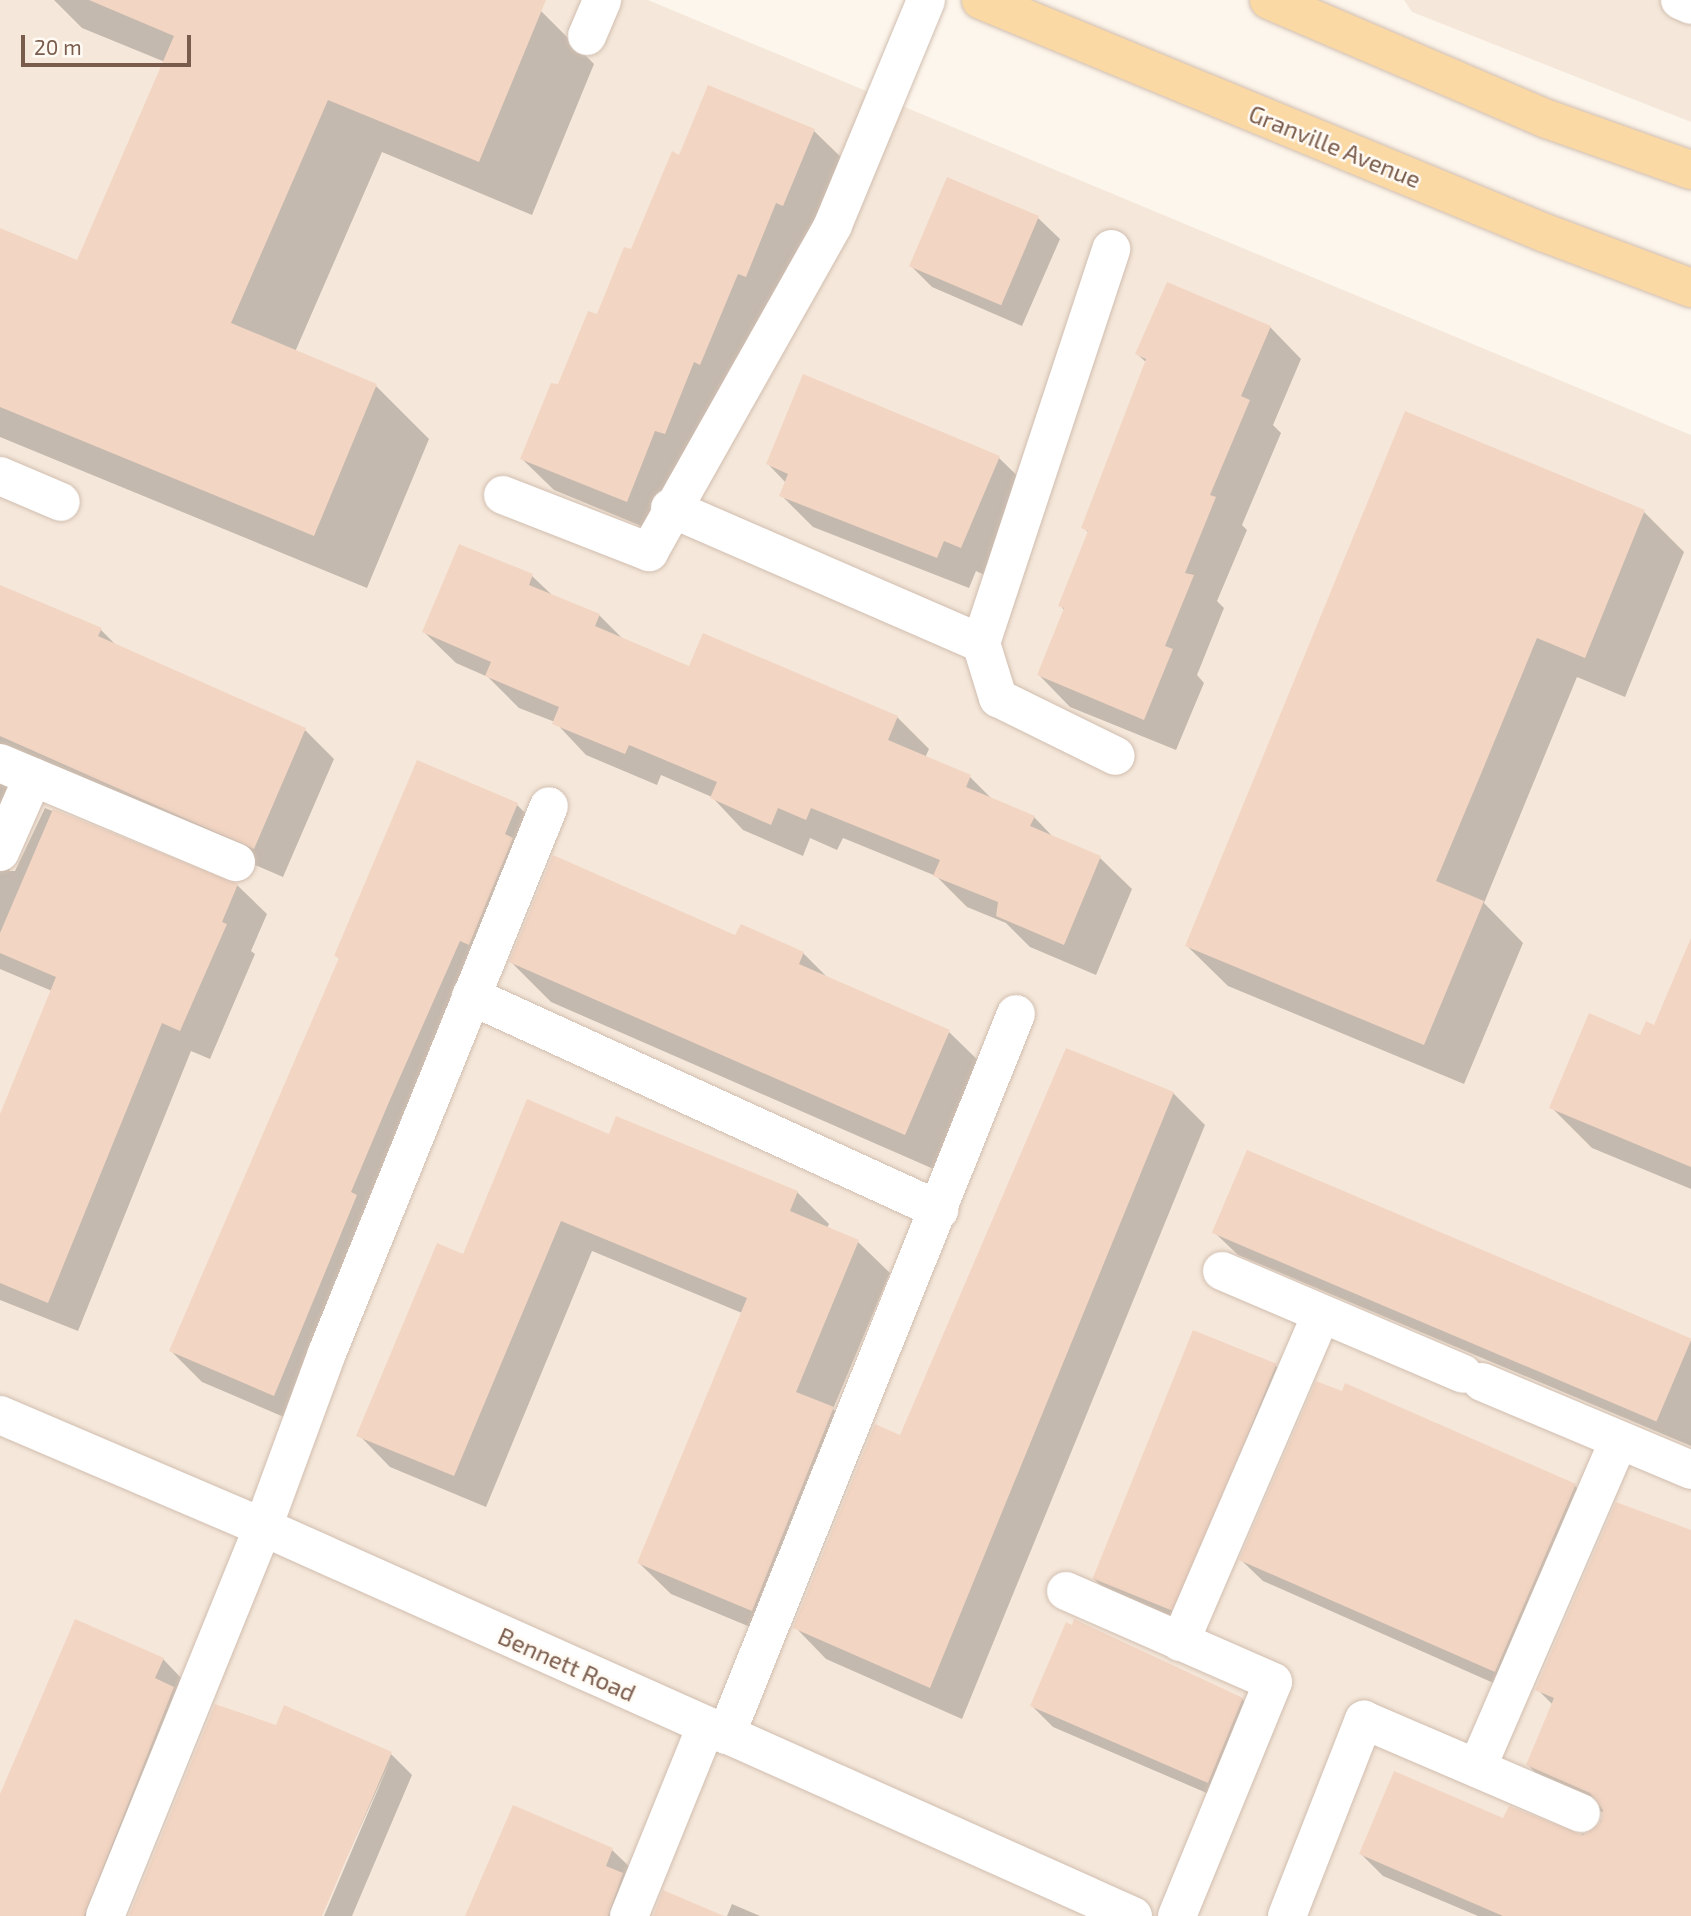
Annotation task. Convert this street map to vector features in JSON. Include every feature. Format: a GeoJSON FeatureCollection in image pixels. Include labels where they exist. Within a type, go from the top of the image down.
{"type":"FeatureCollection","features":[{"type":"Feature","properties":{"kind":"main road","name":"Granville Avenue"},"geometry":{"type":"LineString","coordinates":[[981,0],[1545,233],[1691,288]]}},
{"type":"Feature","properties":{"kind":"main road"},"geometry":{"type":"LineString","coordinates":[[1269,0],[1546,119],[1691,170]]}},
{"type":"Feature","properties":{"kind":"street"},"geometry":{"type":"LineString","coordinates":[[587,36],[601,0]]}},
{"type":"Feature","properties":{"kind":"street"},"geometry":{"type":"LineString","coordinates":[[503,495],[649,552],[670,508],[834,225],[926,0]]}},
{"type":"Feature","properties":{"kind":"street"},"geometry":{"type":"LineString","coordinates":[[1680,0],[1691,5]]}},
{"type":"Feature","properties":{"kind":"street"},"geometry":{"type":"LineString","coordinates":[[1111,249],[981,643],[998,698],[1116,756]]}},
{"type":"Feature","properties":{"kind":"street"},"geometry":{"type":"LineString","coordinates":[[0,476],[61,502]]}},
{"type":"Feature","properties":{"kind":"street"},"geometry":{"type":"LineString","coordinates":[[670,508],[981,643]]}},
{"type":"Feature","properties":{"kind":"street"},"geometry":{"type":"LineString","coordinates":[[0,852],[16,770],[236,862]]}},
{"type":"Feature","properties":{"kind":"street"},"geometry":{"type":"LineString","coordinates":[[105,1916],[263,1527],[327,1353],[549,806]]}},
{"type":"Feature","properties":{"kind":"street"},"geometry":{"type":"LineString","coordinates":[[471,996],[939,1210]]}},
{"type":"Feature","properties":{"kind":"street"},"geometry":{"type":"LineString","coordinates":[[629,1916],[716,1730],[939,1210],[1016,1014]]}},
{"type":"Feature","properties":{"kind":"street"},"geometry":{"type":"LineString","coordinates":[[1222,1271],[1691,1470]]}},
{"type":"Feature","properties":{"kind":"street"},"geometry":{"type":"LineString","coordinates":[[1180,1642],[1321,1314]]}},
{"type":"Feature","properties":{"kind":"street","name":"Bennett Road"},"geometry":{"type":"LineString","coordinates":[[0,1415],[263,1527],[1133,1916]]}},
{"type":"Feature","properties":{"kind":"street"},"geometry":{"type":"LineString","coordinates":[[1477,1768],[1619,1440]]}},
{"type":"Feature","properties":{"kind":"street"},"geometry":{"type":"LineString","coordinates":[[1066,1591],[1273,1682],[1177,1916]]}},
{"type":"Feature","properties":{"kind":"street"},"geometry":{"type":"LineString","coordinates":[[1287,1916],[1364,1720],[1581,1812]]}},
{"type":"Feature","properties":{"kind":"shaded area"},"geometry":{"type":"Polygon","coordinates":[[[0,0],[648,0],[1691,435],[1691,1916],[0,1916],[0,0]]]}},
{"type":"Feature","properties":{"kind":"shaded area"},"geometry":{"type":"Polygon","coordinates":[[[1404,0],[1691,0],[1691,122],[1412,12],[1404,0]]]}},
{"type":"Feature","properties":{"kind":"building"},"geometry":{"type":"Polygon","coordinates":[[[89,0],[546,0],[479,162],[328,100],[231,323],[377,384],[314,536],[0,407],[0,228],[77,260],[174,36],[89,0]]]}},
{"type":"Feature","properties":{"kind":"building"},"geometry":{"type":"Polygon","coordinates":[[[708,85],[815,129],[783,206],[776,203],[746,277],[738,274],[700,365],[694,362],[665,434],[655,431],[627,502],[520,459],[551,383],[558,384],[588,311],[597,314],[624,247],[631,249],[672,151],[679,155],[708,85]]]}},
{"type":"Feature","properties":{"kind":"building"},"geometry":{"type":"Polygon","coordinates":[[[947,177],[1039,216],[1001,305],[909,266],[947,177]]]}},
{"type":"Feature","properties":{"kind":"building"},"geometry":{"type":"Polygon","coordinates":[[[1167,282],[1271,326],[1241,396],[1250,400],[1210,495],[1216,497],[1185,573],[1194,575],[1165,646],[1173,649],[1144,720],[1037,675],[1064,608],[1058,606],[1088,531],[1081,528],[1146,359],[1135,354],[1167,282]]]}},
{"type":"Feature","properties":{"kind":"building"},"geometry":{"type":"Polygon","coordinates":[[[803,374],[1000,456],[961,548],[944,541],[937,558],[779,496],[788,474],[766,464],[803,374]]]}},
{"type":"Feature","properties":{"kind":"building"},"geometry":{"type":"Polygon","coordinates":[[[1405,411],[1645,510],[1585,658],[1537,638],[1436,881],[1484,901],[1424,1045],[1185,946],[1405,411]]]}},
{"type":"Feature","properties":{"kind":"building"},"geometry":{"type":"Polygon","coordinates":[[[459,544],[533,574],[529,585],[600,614],[595,626],[689,666],[703,633],[898,716],[888,740],[971,775],[966,787],[1035,816],[1030,826],[1101,856],[1064,945],[996,916],[998,902],[933,876],[940,860],[811,808],[806,820],[778,808],[771,825],[710,798],[717,782],[629,745],[625,754],[552,724],[559,707],[485,676],[491,662],[422,632],[459,544]]]}},
{"type":"Feature","properties":{"kind":"building"},"geometry":{"type":"Polygon","coordinates":[[[0,585],[102,628],[98,636],[306,728],[254,849],[0,736],[0,585]]]}},
{"type":"Feature","properties":{"kind":"building"},"geometry":{"type":"Polygon","coordinates":[[[417,760],[518,803],[505,834],[513,838],[469,945],[460,941],[389,1102],[351,1192],[357,1195],[274,1396],[169,1351],[339,958],[334,956],[417,760]]]}},
{"type":"Feature","properties":{"kind":"building"},"geometry":{"type":"Polygon","coordinates":[[[53,809],[238,884],[222,922],[227,924],[180,1031],[162,1023],[48,1303],[0,1283],[0,1114],[56,977],[0,953],[0,933],[53,809]]]}},
{"type":"Feature","properties":{"kind":"building"},"geometry":{"type":"Polygon","coordinates":[[[553,855],[735,935],[741,924],[804,952],[799,964],[950,1030],[905,1135],[509,962],[553,855]]]}},
{"type":"Feature","properties":{"kind":"building"},"geometry":{"type":"Polygon","coordinates":[[[1691,938],[1691,1167],[1549,1108],[1589,1013],[1640,1035],[1646,1021],[1654,1025],[1691,938]]]}},
{"type":"Feature","properties":{"kind":"building"},"geometry":{"type":"Polygon","coordinates":[[[1066,1048],[1174,1092],[930,1688],[793,1628],[875,1424],[900,1435],[1066,1048]]]}},
{"type":"Feature","properties":{"kind":"building"},"geometry":{"type":"Polygon","coordinates":[[[527,1099],[609,1134],[616,1116],[798,1191],[790,1211],[859,1240],[796,1392],[834,1407],[752,1611],[637,1563],[747,1298],[561,1221],[454,1476],[356,1436],[437,1243],[463,1254],[527,1099]]]}},
{"type":"Feature","properties":{"kind":"building"},"geometry":{"type":"Polygon","coordinates":[[[1247,1150],[1691,1338],[1656,1422],[1212,1233],[1247,1150]]]}},
{"type":"Feature","properties":{"kind":"building"},"geometry":{"type":"Polygon","coordinates":[[[1193,1330],[1276,1364],[1176,1612],[1093,1578],[1193,1330]]]}},
{"type":"Feature","properties":{"kind":"building"},"geometry":{"type":"Polygon","coordinates":[[[1316,1381],[1342,1391],[1345,1383],[1576,1484],[1495,1672],[1239,1560],[1316,1381]]]}},
{"type":"Feature","properties":{"kind":"building"},"geometry":{"type":"Polygon","coordinates":[[[1616,1502],[1691,1530],[1691,1916],[1503,1916],[1359,1854],[1394,1771],[1503,1818],[1509,1806],[1583,1835],[1601,1822],[1603,1810],[1590,1793],[1526,1765],[1554,1698],[1535,1690],[1616,1502]]]}},
{"type":"Feature","properties":{"kind":"building"},"geometry":{"type":"Polygon","coordinates":[[[75,1619],[164,1658],[155,1678],[174,1687],[84,1916],[0,1916],[0,1794],[75,1619]]]}},
{"type":"Feature","properties":{"kind":"building"},"geometry":{"type":"Polygon","coordinates":[[[1074,1619],[1243,1698],[1208,1783],[1030,1706],[1066,1622],[1072,1625],[1074,1619]]]}},
{"type":"Feature","properties":{"kind":"building"},"geometry":{"type":"Polygon","coordinates":[[[215,1704],[276,1725],[284,1705],[392,1752],[322,1916],[129,1916],[215,1704]]]}},
{"type":"Feature","properties":{"kind":"building"},"geometry":{"type":"Polygon","coordinates":[[[513,1805],[613,1848],[606,1866],[623,1873],[608,1916],[465,1916],[513,1805]]]}},
{"type":"Feature","properties":{"kind":"building"},"geometry":{"type":"Polygon","coordinates":[[[663,1890],[724,1916],[653,1916],[663,1890]]]}}]}
